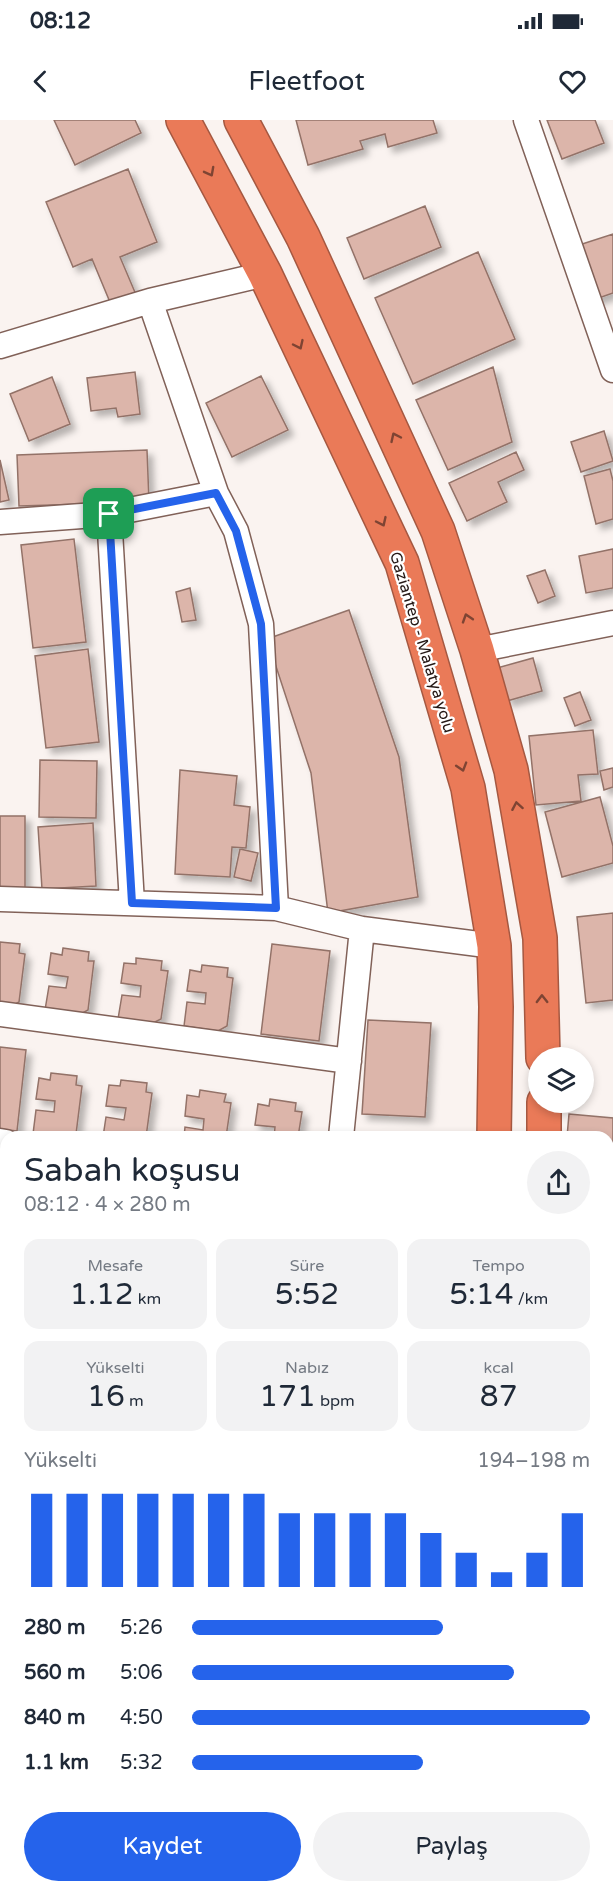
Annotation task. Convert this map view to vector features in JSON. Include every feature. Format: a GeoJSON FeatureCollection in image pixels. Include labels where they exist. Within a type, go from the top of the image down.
{"type":"FeatureCollection","features":[{"type":"Feature","properties":{"kind":"highway","name":"Gaziantep - Malatya yolu"},"geometry":{"type":"LineString","coordinates":[[183,120],[265,274],[402,562],[468,788],[494,946],[496,1007],[494,1131]]}},
{"type":"Feature","properties":{"kind":"highway"},"geometry":{"type":"LineString","coordinates":[[241,120],[303,237],[438,531],[477,650],[511,770],[540,938],[543,1047]]}},
{"type":"Feature","properties":{"kind":"highway"},"geometry":{"type":"LineString","coordinates":[[544,1113],[544,1131]]}},
{"type":"Feature","properties":{"kind":"street"},"geometry":{"type":"LineString","coordinates":[[526,120],[613,370]]}},
{"type":"Feature","properties":{"kind":"street"},"geometry":{"type":"LineString","coordinates":[[0,346],[150,301],[265,274]]}},
{"type":"Feature","properties":{"kind":"street"},"geometry":{"type":"LineString","coordinates":[[150,301],[216,493],[236,531],[261,624],[276,908]]}},
{"type":"Feature","properties":{"kind":"street"},"geometry":{"type":"LineString","coordinates":[[0,522],[109,514],[216,493]]}},
{"type":"Feature","properties":{"kind":"street"},"geometry":{"type":"LineString","coordinates":[[109,514],[132,903]]}},
{"type":"Feature","properties":{"kind":"street"},"geometry":{"type":"LineString","coordinates":[[477,650],[613,623]]}},
{"type":"Feature","properties":{"kind":"street"},"geometry":{"type":"LineString","coordinates":[[0,899],[276,908],[362,929],[494,946]]}},
{"type":"Feature","properties":{"kind":"street"},"geometry":{"type":"LineString","coordinates":[[342,1131],[362,929]]}},
{"type":"Feature","properties":{"kind":"street"},"geometry":{"type":"LineString","coordinates":[[0,1014],[349,1061]]}},
{"type":"Feature","properties":{"kind":"building"},"geometry":{"type":"Polygon","coordinates":[[[54,120],[135,120],[141,133],[75,165],[54,120]]]}},
{"type":"Feature","properties":{"kind":"building"},"geometry":{"type":"Polygon","coordinates":[[[296,120],[433,120],[437,133],[388,147],[385,134],[360,141],[363,149],[308,165],[296,120]]]}},
{"type":"Feature","properties":{"kind":"building"},"geometry":{"type":"Polygon","coordinates":[[[547,120],[595,120],[604,143],[562,159],[547,120]]]}},
{"type":"Feature","properties":{"kind":"building"},"geometry":{"type":"Polygon","coordinates":[[[128,169],[157,242],[120,257],[137,297],[112,307],[92,259],[73,267],[46,202],[128,169]]]}},
{"type":"Feature","properties":{"kind":"building"},"geometry":{"type":"Polygon","coordinates":[[[425,206],[441,247],[364,279],[347,238],[425,206]]]}},
{"type":"Feature","properties":{"kind":"building"},"geometry":{"type":"Polygon","coordinates":[[[613,234],[613,293],[593,300],[576,246],[613,234]]]}},
{"type":"Feature","properties":{"kind":"building"},"geometry":{"type":"Polygon","coordinates":[[[478,252],[515,339],[413,384],[375,298],[478,252]]]}},
{"type":"Feature","properties":{"kind":"building"},"geometry":{"type":"Polygon","coordinates":[[[493,367],[512,442],[448,470],[416,400],[493,367]]]}},
{"type":"Feature","properties":{"kind":"building"},"geometry":{"type":"Polygon","coordinates":[[[135,372],[140,414],[118,417],[116,408],[91,411],[87,378],[135,372]]]}},
{"type":"Feature","properties":{"kind":"building"},"geometry":{"type":"Polygon","coordinates":[[[261,376],[288,430],[232,457],[206,403],[261,376]]]}},
{"type":"Feature","properties":{"kind":"building"},"geometry":{"type":"Polygon","coordinates":[[[52,377],[70,424],[29,441],[10,394],[52,377]]]}},
{"type":"Feature","properties":{"kind":"building"},"geometry":{"type":"Polygon","coordinates":[[[604,431],[613,461],[581,472],[571,442],[604,431]]]}},
{"type":"Feature","properties":{"kind":"building"},"geometry":{"type":"Polygon","coordinates":[[[147,450],[149,502],[19,506],[17,455],[147,450]]]}},
{"type":"Feature","properties":{"kind":"building"},"geometry":{"type":"Polygon","coordinates":[[[516,452],[524,470],[498,482],[507,502],[467,521],[449,483],[516,452]]]}},
{"type":"Feature","properties":{"kind":"building"},"geometry":{"type":"Polygon","coordinates":[[[0,460],[9,500],[0,502],[0,460]]]}},
{"type":"Feature","properties":{"kind":"building"},"geometry":{"type":"Polygon","coordinates":[[[610,469],[613,481],[613,519],[596,524],[584,476],[610,469]]]}},
{"type":"Feature","properties":{"kind":"building"},"geometry":{"type":"Polygon","coordinates":[[[74,539],[86,642],[33,648],[21,545],[74,539]]]}},
{"type":"Feature","properties":{"kind":"building"},"geometry":{"type":"Polygon","coordinates":[[[613,549],[613,588],[586,593],[579,556],[613,549]]]}},
{"type":"Feature","properties":{"kind":"building"},"geometry":{"type":"Polygon","coordinates":[[[545,570],[555,596],[538,603],[527,576],[545,570]]]}},
{"type":"Feature","properties":{"kind":"building"},"geometry":{"type":"Polygon","coordinates":[[[190,588],[196,620],[182,622],[176,592],[190,588]]]}},
{"type":"Feature","properties":{"kind":"building"},"geometry":{"type":"Polygon","coordinates":[[[349,610],[399,757],[418,897],[328,913],[311,773],[267,639],[349,610]]]}},
{"type":"Feature","properties":{"kind":"building"},"geometry":{"type":"Polygon","coordinates":[[[88,649],[99,742],[46,748],[35,656],[88,649]]]}},
{"type":"Feature","properties":{"kind":"building"},"geometry":{"type":"Polygon","coordinates":[[[533,658],[542,691],[507,701],[497,668],[533,658]]]}},
{"type":"Feature","properties":{"kind":"building"},"geometry":{"type":"Polygon","coordinates":[[[580,692],[591,720],[575,726],[564,698],[580,692]]]}},
{"type":"Feature","properties":{"kind":"building"},"geometry":{"type":"Polygon","coordinates":[[[593,730],[598,774],[578,775],[581,801],[536,805],[529,736],[593,730]]]}},
{"type":"Feature","properties":{"kind":"building"},"geometry":{"type":"Polygon","coordinates":[[[40,760],[97,761],[96,818],[39,817],[40,760]]]}},
{"type":"Feature","properties":{"kind":"building"},"geometry":{"type":"Polygon","coordinates":[[[613,768],[613,787],[604,790],[600,771],[613,768]]]}},
{"type":"Feature","properties":{"kind":"building"},"geometry":{"type":"Polygon","coordinates":[[[180,770],[237,776],[234,805],[250,807],[246,848],[232,847],[230,877],[175,874],[180,770]]]}},
{"type":"Feature","properties":{"kind":"building"},"geometry":{"type":"Polygon","coordinates":[[[600,797],[613,846],[613,863],[562,877],[545,812],[600,797]]]}},
{"type":"Feature","properties":{"kind":"building"},"geometry":{"type":"Polygon","coordinates":[[[0,816],[25,816],[25,892],[0,892],[0,816]]]}},
{"type":"Feature","properties":{"kind":"building"},"geometry":{"type":"Polygon","coordinates":[[[93,823],[96,886],[42,889],[38,827],[93,823]]]}},
{"type":"Feature","properties":{"kind":"building"},"geometry":{"type":"Polygon","coordinates":[[[240,849],[258,853],[251,881],[234,877],[240,849]]]}},
{"type":"Feature","properties":{"kind":"building"},"geometry":{"type":"Polygon","coordinates":[[[613,913],[613,1000],[586,1003],[577,917],[613,913]]]}},
{"type":"Feature","properties":{"kind":"building"},"geometry":{"type":"Polygon","coordinates":[[[0,942],[20,944],[19,953],[25,954],[19,1002],[10,1007],[0,1005],[0,942]]]}},
{"type":"Feature","properties":{"kind":"building"},"geometry":{"type":"Polygon","coordinates":[[[272,944],[330,951],[319,1041],[261,1034],[272,944]]]}},
{"type":"Feature","properties":{"kind":"building"},"geometry":{"type":"Polygon","coordinates":[[[63,948],[89,952],[88,961],[94,961],[88,1010],[79,1015],[45,1010],[49,986],[66,988],[68,977],[48,974],[51,953],[62,955],[63,948]]]}},
{"type":"Feature","properties":{"kind":"building"},"geometry":{"type":"Polygon","coordinates":[[[136,958],[162,961],[161,970],[168,971],[161,1019],[153,1023],[118,1019],[122,995],[140,997],[141,986],[121,983],[124,963],[136,964],[136,958]]]}},
{"type":"Feature","properties":{"kind":"building"},"geometry":{"type":"Polygon","coordinates":[[[202,965],[228,968],[227,977],[233,978],[227,1026],[218,1031],[184,1026],[187,1002],[205,1004],[206,993],[187,991],[190,970],[201,972],[202,965]]]}},
{"type":"Feature","properties":{"kind":"building"},"geometry":{"type":"Polygon","coordinates":[[[368,1020],[431,1023],[425,1117],[362,1114],[368,1020]]]}},
{"type":"Feature","properties":{"kind":"building"},"geometry":{"type":"Polygon","coordinates":[[[0,1047],[26,1050],[17,1131],[0,1129],[0,1047]]]}},
{"type":"Feature","properties":{"kind":"building"},"geometry":{"type":"Polygon","coordinates":[[[51,1073],[77,1076],[76,1085],[82,1086],[76,1131],[33,1131],[36,1110],[54,1112],[55,1101],[36,1099],[39,1078],[50,1080],[51,1073]]]}},
{"type":"Feature","properties":{"kind":"building"},"geometry":{"type":"Polygon","coordinates":[[[121,1080],[147,1083],[146,1092],[152,1093],[147,1131],[104,1131],[106,1117],[124,1120],[126,1108],[106,1106],[109,1085],[120,1086],[121,1080]]]}},
{"type":"Feature","properties":{"kind":"building"},"geometry":{"type":"Polygon","coordinates":[[[200,1090],[226,1094],[224,1102],[231,1103],[227,1131],[185,1131],[185,1127],[203,1130],[204,1119],[185,1116],[187,1095],[199,1097],[200,1090]]]}},
{"type":"Feature","properties":{"kind":"building"},"geometry":{"type":"Polygon","coordinates":[[[270,1099],[296,1103],[295,1111],[302,1112],[299,1131],[275,1131],[275,1127],[255,1125],[258,1104],[269,1106],[270,1099]]]}},
{"type":"Feature","properties":{"kind":"building"},"geometry":{"type":"Polygon","coordinates":[[[569,1114],[613,1118],[613,1131],[568,1131],[569,1114]]]}},
{"type":"Feature","properties":{"kind":"route"},"geometry":{"type":"LineString","coordinates":[[216,493],[236,531],[261,624],[276,908],[132,903],[109,514],[216,493]]}}]}
